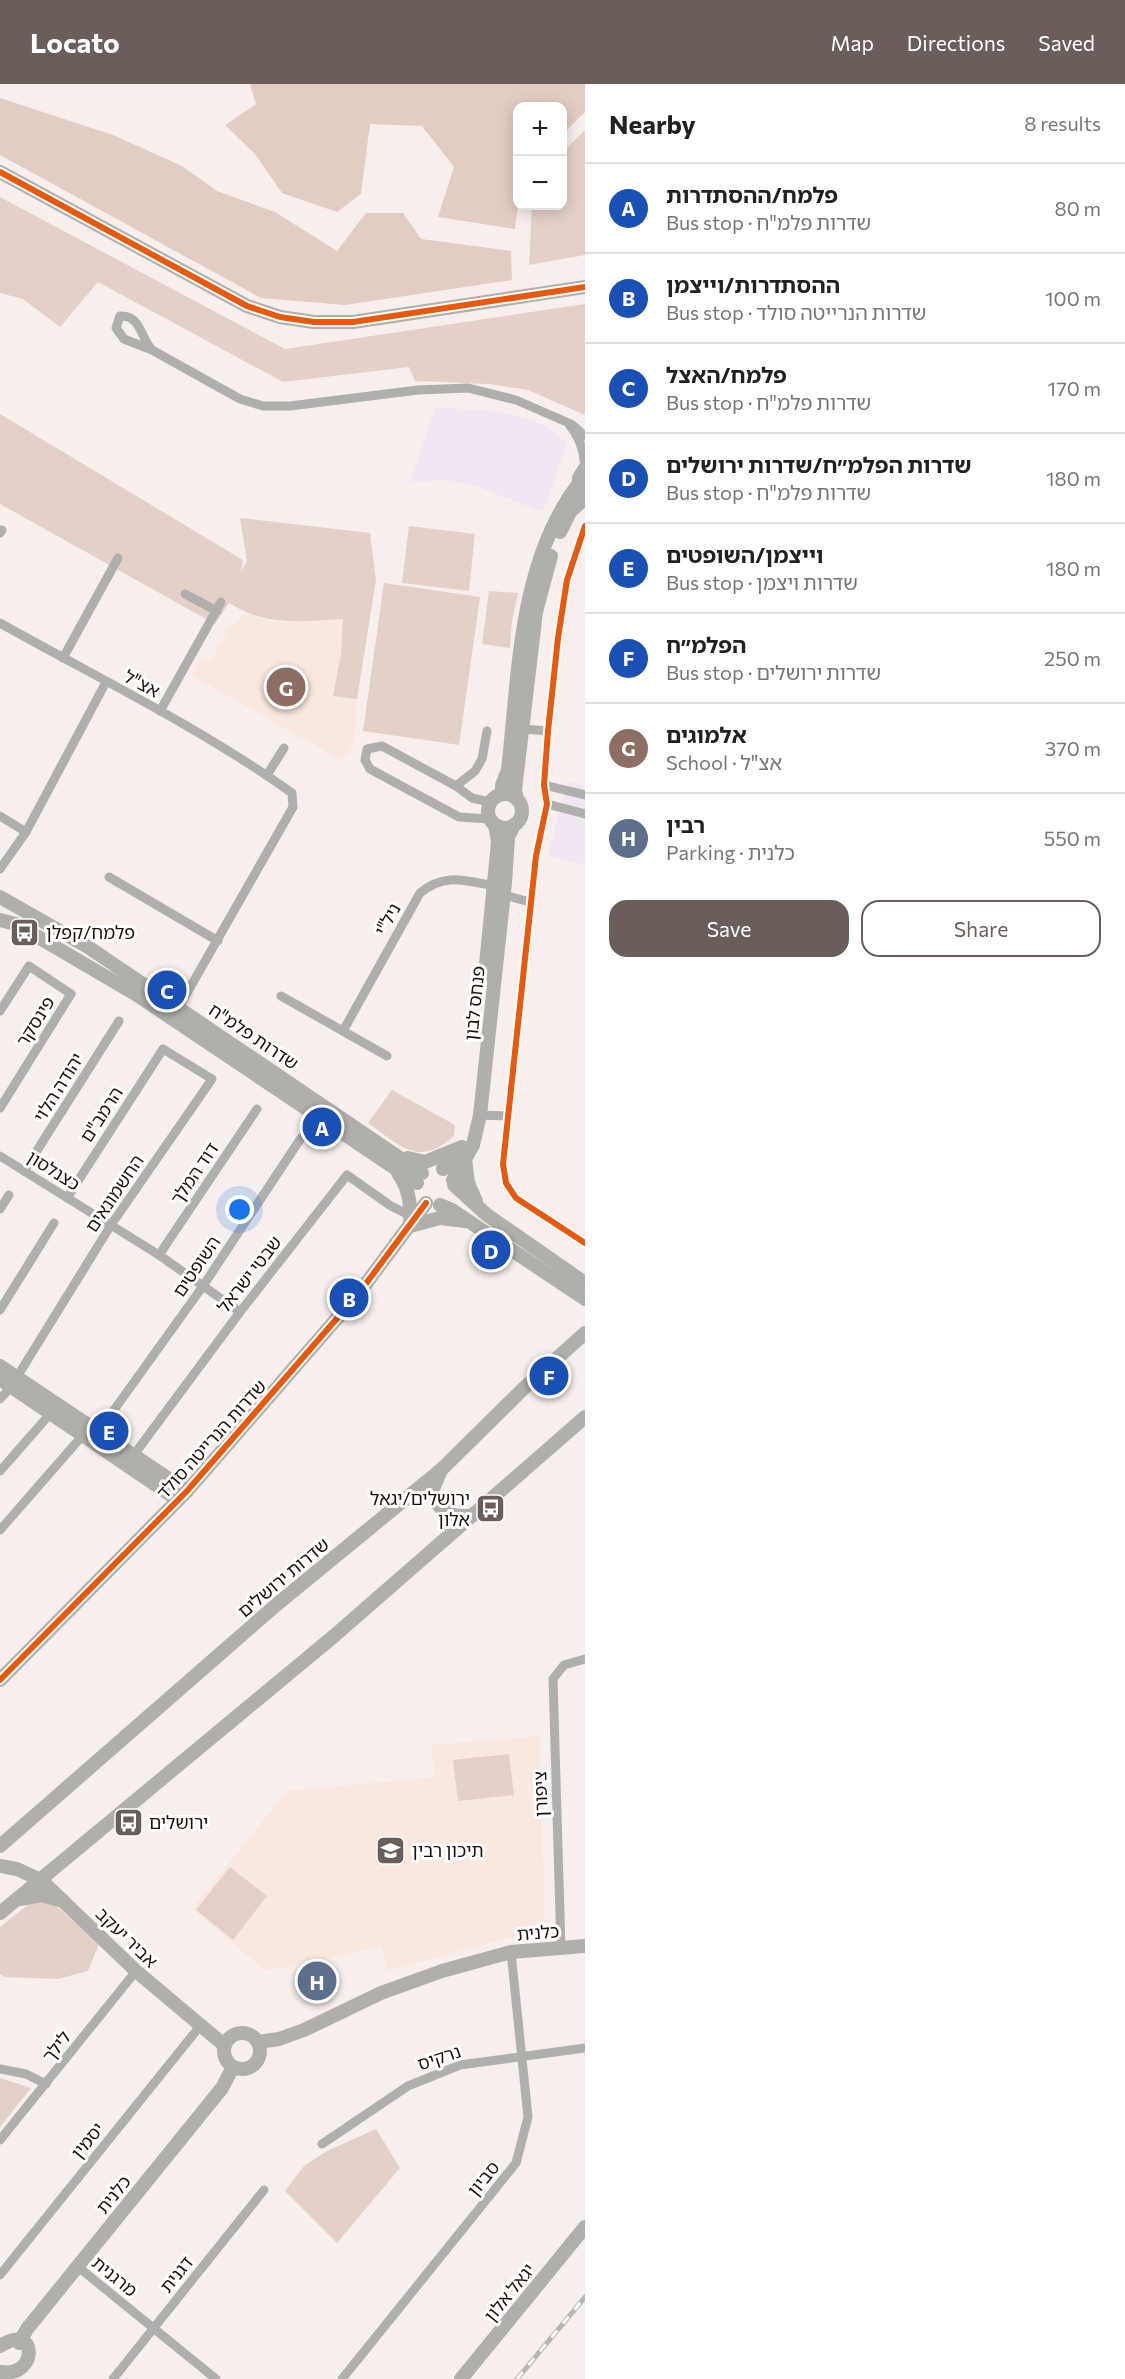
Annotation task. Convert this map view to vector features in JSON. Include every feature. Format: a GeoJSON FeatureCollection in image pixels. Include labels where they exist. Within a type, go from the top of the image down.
{"type":"FeatureCollection","features":[{"type":"Feature","properties":{"kind":"street"},"geometry":{"type":"LineString","coordinates":[[0,172],[247,306],[280,317],[314,322],[353,322],[585,287]]}},
{"type":"Feature","properties":{"kind":"street"},"geometry":{"type":"LineString","coordinates":[[152,350],[254,405],[290,406],[418,390],[468,388],[516,400],[564,420],[585,436]]}},
{"type":"Feature","properties":{"kind":"street"},"geometry":{"type":"LineString","coordinates":[[502,794],[502,785],[508,770],[521,647],[530,596],[558,513],[582,487],[580,474],[585,468],[584,456],[574,431],[564,420]]}},
{"type":"Feature","properties":{"kind":"street"},"geometry":{"type":"LineString","coordinates":[[490,802],[472,798],[456,786],[382,746],[367,749],[365,760],[370,769],[459,816],[492,822],[505,828],[514,825],[522,813],[515,790],[531,641],[541,588],[564,522],[575,506],[585,498]]}},
{"type":"Feature","properties":{"kind":"street"},"geometry":{"type":"LineString","coordinates":[[585,526],[567,580],[548,731],[544,785],[547,804],[536,856],[503,1164],[506,1183],[516,1198],[585,1243]]}},
{"type":"Feature","properties":{"kind":"street"},"geometry":{"type":"LineString","coordinates":[[63,658],[118,558]]}},
{"type":"Feature","properties":{"kind":"street"},"geometry":{"type":"LineString","coordinates":[[160,711],[219,607],[185,594]]}},
{"type":"Feature","properties":{"kind":"street","name":"אצ\"ל"},"geometry":{"type":"LineString","coordinates":[[0,623],[160,711],[267,775],[292,793],[293,807],[179,1007]]}},
{"type":"Feature","properties":{"kind":"street"},"geometry":{"type":"LineString","coordinates":[[0,869],[26,832],[106,682]]}},
{"type":"Feature","properties":{"kind":"street"},"geometry":{"type":"LineString","coordinates":[[523,729],[548,731]]}},
{"type":"Feature","properties":{"kind":"street"},"geometry":{"type":"LineString","coordinates":[[456,786],[475,771],[482,759],[487,731]]}},
{"type":"Feature","properties":{"kind":"street"},"geometry":{"type":"LineString","coordinates":[[267,775],[284,748]]}},
{"type":"Feature","properties":{"kind":"street"},"geometry":{"type":"LineString","coordinates":[[544,785],[585,795]]}},
{"type":"Feature","properties":{"kind":"street"},"geometry":{"type":"LineString","coordinates":[[492,822],[488,810],[490,802],[502,794],[513,795],[517,799]]}},
{"type":"Feature","properties":{"kind":"street"},"geometry":{"type":"LineString","coordinates":[[547,804],[585,814]]}},
{"type":"Feature","properties":{"kind":"street"},"geometry":{"type":"LineString","coordinates":[[0,816],[26,832]]}},
{"type":"Feature","properties":{"kind":"street","name":"פנחס לבון"},"geometry":{"type":"LineString","coordinates":[[443,1169],[472,1145],[480,1114],[499,890],[498,842],[492,822]]}},
{"type":"Feature","properties":{"kind":"street","name":"פנחס לבון"},"geometry":{"type":"LineString","coordinates":[[454,1183],[464,1153],[473,1105],[499,890],[508,837],[514,825]]}},
{"type":"Feature","properties":{"kind":"street"},"geometry":{"type":"LineString","coordinates":[[109,877],[218,940]]}},
{"type":"Feature","properties":{"kind":"street","name":"ניל\"י"},"geometry":{"type":"LineString","coordinates":[[344,1031],[420,893],[432,883],[451,879],[499,890],[531,902]]}},
{"type":"Feature","properties":{"kind":"street","name":"שדרות פלמ\"ח"},"geometry":{"type":"LineString","coordinates":[[0,897],[88,947],[179,1007],[378,1141],[419,1178]]}},
{"type":"Feature","properties":{"kind":"street","name":"שדרות פלמ\"ח"},"geometry":{"type":"LineString","coordinates":[[0,920],[16,924],[137,995],[391,1164],[419,1178]]}},
{"type":"Feature","properties":{"kind":"street","name":"פינסקר"},"geometry":{"type":"LineString","coordinates":[[0,1011],[28,966],[72,994],[0,1108]]}},
{"type":"Feature","properties":{"kind":"street"},"geometry":{"type":"LineString","coordinates":[[281,996],[387,1056]]}},
{"type":"Feature","properties":{"kind":"street","name":"יהודה הלוי"},"geometry":{"type":"LineString","coordinates":[[24,1171],[119,1021]]}},
{"type":"Feature","properties":{"kind":"street","name":"הרמב\"ם"},"geometry":{"type":"LineString","coordinates":[[67,1198],[163,1049]]}},
{"type":"Feature","properties":{"kind":"street","name":"החשמונאים"},"geometry":{"type":"LineString","coordinates":[[0,1399],[9,1381],[111,1225],[212,1079],[163,1049]]}},
{"type":"Feature","properties":{"kind":"street","name":"דוד המלך"},"geometry":{"type":"LineString","coordinates":[[159,1255],[256,1109]]}},
{"type":"Feature","properties":{"kind":"street"},"geometry":{"type":"LineString","coordinates":[[480,1114],[507,1116]]}},
{"type":"Feature","properties":{"kind":"street","name":"השופטים"},"geometry":{"type":"LineString","coordinates":[[114,1410],[203,1286],[301,1138]]}},
{"type":"Feature","properties":{"kind":"street"},"geometry":{"type":"LineString","coordinates":[[378,1141],[405,1157],[425,1162],[464,1153],[470,1190],[487,1215]]}},
{"type":"Feature","properties":{"kind":"street","name":"כצנלסון"},"geometry":{"type":"LineString","coordinates":[[0,1156],[159,1255],[240,1312]]}},
{"type":"Feature","properties":{"kind":"street"},"geometry":{"type":"LineString","coordinates":[[391,1164],[407,1186],[411,1221],[441,1218],[469,1222]]}},
{"type":"Feature","properties":{"kind":"street"},"geometry":{"type":"LineString","coordinates":[[434,1168],[443,1169],[487,1215],[584,1296],[469,1222],[440,1205],[426,1203],[418,1194],[419,1178],[434,1168]]}},
{"type":"Feature","properties":{"kind":"street","name":"שבטי ישראל"},"geometry":{"type":"LineString","coordinates":[[133,1456],[240,1312],[347,1175],[411,1221]]}},
{"type":"Feature","properties":{"kind":"street"},"geometry":{"type":"LineString","coordinates":[[440,1205],[449,1200],[454,1183]]}},
{"type":"Feature","properties":{"kind":"street"},"geometry":{"type":"LineString","coordinates":[[0,1209],[9,1195]]}},
{"type":"Feature","properties":{"kind":"street","name":"שדרות הנרייטה סולד"},"geometry":{"type":"LineString","coordinates":[[0,1680],[182,1496],[360,1293],[426,1203]]}},
{"type":"Feature","properties":{"kind":"street"},"geometry":{"type":"LineString","coordinates":[[0,1310],[54,1223]]}},
{"type":"Feature","properties":{"kind":"street","name":"שדרות ירושלים"},"geometry":{"type":"LineString","coordinates":[[0,1846],[276,1605],[442,1469],[522,1389],[584,1332]]}},
{"type":"Feature","properties":{"kind":"street"},"geometry":{"type":"LineString","coordinates":[[0,1366],[9,1381],[49,1415],[182,1496]]}},
{"type":"Feature","properties":{"kind":"street"},"geometry":{"type":"LineString","coordinates":[[9,1381],[133,1456],[182,1496]]}},
{"type":"Feature","properties":{"kind":"street"},"geometry":{"type":"LineString","coordinates":[[0,1472],[49,1415]]}},
{"type":"Feature","properties":{"kind":"street"},"geometry":{"type":"LineString","coordinates":[[0,1913],[334,1636],[585,1416]]}},
{"type":"Feature","properties":{"kind":"street"},"geometry":{"type":"LineString","coordinates":[[0,1530],[82,1435]]}},
{"type":"Feature","properties":{"kind":"street"},"geometry":{"type":"LineString","coordinates":[[442,1469],[433,1489],[439,1505],[445,1512],[454,1515],[463,1517],[473,1515]]}},
{"type":"Feature","properties":{"kind":"street","name":"ציפורן"},"geometry":{"type":"LineString","coordinates":[[561,1948],[553,1679],[564,1665],[585,1659]]}},
{"type":"Feature","properties":{"kind":"street","name":"אביר יעקב"},"geometry":{"type":"LineString","coordinates":[[0,1866],[17,1869],[41,1880],[136,1971],[224,2045]]}},
{"type":"Feature","properties":{"kind":"street"},"geometry":{"type":"LineString","coordinates":[[14,1900],[42,1895],[65,1902]]}},
{"type":"Feature","properties":{"kind":"street","name":"כלנית"},"geometry":{"type":"LineString","coordinates":[[258,2042],[279,2039],[304,2030],[381,1993],[442,1971],[511,1952],[585,1946]]}},
{"type":"Feature","properties":{"kind":"street","name":"סביון"},"geometry":{"type":"LineString","coordinates":[[342,2379],[516,2163],[528,2117],[511,1952]]}},
{"type":"Feature","properties":{"kind":"street","name":"לילך"},"geometry":{"type":"LineString","coordinates":[[0,2140],[136,1971]]}},
{"type":"Feature","properties":{"kind":"street","name":"יסמין"},"geometry":{"type":"LineString","coordinates":[[0,2275],[200,2026]]}},
{"type":"Feature","properties":{"kind":"street"},"geometry":{"type":"LineString","coordinates":[[249,2034],[258,2042],[260,2054],[255,2064],[244,2069],[233,2067],[225,2057],[224,2045],[231,2035],[249,2034]]}},
{"type":"Feature","properties":{"kind":"street","name":"נרקיס"},"geometry":{"type":"LineString","coordinates":[[322,2144],[408,2086],[460,2065],[585,2048]]}},
{"type":"Feature","properties":{"kind":"street","name":"כלנית"},"geometry":{"type":"LineString","coordinates":[[19,2343],[27,2329],[77,2266],[222,2088],[233,2067]]}},
{"type":"Feature","properties":{"kind":"street"},"geometry":{"type":"LineString","coordinates":[[0,2069],[26,2074],[46,2084]]}},
{"type":"Feature","properties":{"kind":"street","name":"דגנית"},"geometry":{"type":"LineString","coordinates":[[113,2379],[264,2190]]}},
{"type":"Feature","properties":{"kind":"street","name":"יגאל אלון"},"geometry":{"type":"LineString","coordinates":[[461,2379],[585,2227]]}},
{"type":"Feature","properties":{"kind":"street","name":"מרגנית"},"geometry":{"type":"LineString","coordinates":[[77,2266],[216,2379]]}},
{"type":"Feature","properties":{"kind":"street"},"geometry":{"type":"LineString","coordinates":[[0,2346],[10,2342],[19,2343],[28,2350],[29,2354],[26,2376],[12,2377],[0,2372]]}},
{"type":"Feature","properties":{"kind":"shaded area"},"geometry":{"type":"Polygon","coordinates":[[[250,84],[585,84],[585,112],[567,130],[567,102],[513,102],[513,210],[517,210],[515,229],[438,217],[454,167],[422,126],[370,124],[361,194],[337,212],[282,193],[255,154],[225,125],[256,104],[250,84]]]}},
{"type":"Feature","properties":{"kind":"shaded area"},"geometry":{"type":"Polygon","coordinates":[[[0,98],[113,135],[182,166],[217,191],[275,212],[337,251],[366,213],[403,213],[421,239],[511,251],[512,280],[345,305],[261,298],[0,155],[0,98]]]}},
{"type":"Feature","properties":{"kind":"shaded area"},"geometry":{"type":"Polygon","coordinates":[[[585,130],[585,255],[529,265],[532,210],[567,210],[567,148],[585,130]]]}},
{"type":"Feature","properties":{"kind":"shaded area"},"geometry":{"type":"Polygon","coordinates":[[[0,197],[285,349],[585,304],[585,415],[528,390],[489,384],[415,381],[409,367],[283,382],[98,282],[60,327],[23,299],[0,293],[0,197]]]}},
{"type":"Feature","properties":{"kind":"shaded area"},"geometry":{"type":"Polygon","coordinates":[[[435,407],[504,412],[546,426],[567,444],[543,512],[475,486],[447,480],[410,482],[435,407]]]}},
{"type":"Feature","properties":{"kind":"shaded area"},"geometry":{"type":"Polygon","coordinates":[[[0,414],[243,560],[241,572],[247,561],[240,518],[370,533],[376,580],[357,699],[333,696],[341,654],[343,619],[284,621],[257,616],[229,603],[215,624],[0,504],[0,414]]]}},
{"type":"Feature","properties":{"kind":"shaded area"},"geometry":{"type":"Polygon","coordinates":[[[409,526],[475,534],[469,591],[402,583],[409,526]]]}},
{"type":"Feature","properties":{"kind":"shaded area"},"geometry":{"type":"Polygon","coordinates":[[[384,583],[480,597],[459,745],[363,731],[384,583]]]}},
{"type":"Feature","properties":{"kind":"shaded area"},"geometry":{"type":"Polygon","coordinates":[[[489,591],[518,593],[512,621],[510,648],[482,644],[489,591]]]}},
{"type":"Feature","properties":{"kind":"shaded area"},"geometry":{"type":"Polygon","coordinates":[[[244,613],[275,622],[343,619],[363,656],[354,744],[343,761],[191,675],[200,658],[210,662],[232,623],[235,625],[244,613]]]}},
{"type":"Feature","properties":{"kind":"shaded area"},"geometry":{"type":"Polygon","coordinates":[[[568,781],[585,786],[585,865],[548,855],[568,781]]]}},
{"type":"Feature","properties":{"kind":"shaded area"},"geometry":{"type":"Polygon","coordinates":[[[392,1090],[455,1125],[454,1136],[441,1146],[420,1152],[400,1146],[368,1123],[392,1090]]]}},
{"type":"Feature","properties":{"kind":"shaded area","name":"תיכון רבין"},"geometry":{"type":"Polygon","coordinates":[[[540,1736],[545,1928],[387,1971],[381,1946],[266,1971],[192,1909],[287,1791],[435,1777],[431,1745],[540,1736]]]}},
{"type":"Feature","properties":{"kind":"shaded area"},"geometry":{"type":"Polygon","coordinates":[[[509,1754],[514,1795],[458,1801],[453,1760],[509,1754]]]}},
{"type":"Feature","properties":{"kind":"shaded area"},"geometry":{"type":"Polygon","coordinates":[[[230,1867],[267,1896],[233,1940],[196,1910],[230,1867]]]}},
{"type":"Feature","properties":{"kind":"shaded area"},"geometry":{"type":"Polygon","coordinates":[[[33,1901],[53,1903],[99,1944],[88,1971],[58,1979],[4,1977],[0,1974],[0,1927],[33,1901]]]}},
{"type":"Feature","properties":{"kind":"shaded area"},"geometry":{"type":"Polygon","coordinates":[[[0,2078],[31,2088],[0,2127],[0,2078]]]}},
{"type":"Feature","properties":{"kind":"shaded area"},"geometry":{"type":"Polygon","coordinates":[[[376,2129],[400,2168],[337,2243],[285,2191],[304,2166],[327,2151],[376,2129]]]}},
{"type":"Feature","properties":{"kind":"railway"},"geometry":{"type":"LineString","coordinates":[[517,2379],[585,2297]]}},
{"type":"Feature","properties":{"kind":"cycle path"},"geometry":{"type":"LineString","coordinates":[[0,172],[247,306],[280,317],[314,322],[353,322],[585,287]]}},
{"type":"Feature","properties":{"kind":"cycle path"},"geometry":{"type":"LineString","coordinates":[[585,526],[567,580],[558,638],[544,785],[547,804],[536,856],[503,1164],[506,1183],[516,1198],[585,1243]]}},
{"type":"Feature","properties":{"kind":"cycle path"},"geometry":{"type":"LineString","coordinates":[[0,1680],[187,1491],[359,1293],[426,1203]]}},
{"type":"Feature","properties":{"kind":"place","name":"אלמוגים"},"geometry":{"type":"Point","coordinates":[286,687]}},
{"type":"Feature","properties":{"kind":"place","name":"פלמח/קפלן"},"geometry":{"type":"Point","coordinates":[25,932]}},
{"type":"Feature","properties":{"kind":"place","name":"פלמח/האצל"},"geometry":{"type":"Point","coordinates":[167,990]}},
{"type":"Feature","properties":{"kind":"place","name":"פלמח/ההסתדרות"},"geometry":{"type":"Point","coordinates":[322,1127]}},
{"type":"Feature","properties":{"kind":"place","name":"שדרות הפלמ״ח/שדרות ירושלים"},"geometry":{"type":"Point","coordinates":[491,1250]}},
{"type":"Feature","properties":{"kind":"place","name":"ההסתדרות/וייצמן"},"geometry":{"type":"Point","coordinates":[349,1298]}},
{"type":"Feature","properties":{"kind":"place","name":"הפלמ״ח"},"geometry":{"type":"Point","coordinates":[549,1376]}},
{"type":"Feature","properties":{"kind":"place","name":"וייצמן/השופטים"},"geometry":{"type":"Point","coordinates":[109,1431]}},
{"type":"Feature","properties":{"kind":"place","name":"ירושלים/יגאל אלון"},"geometry":{"type":"Point","coordinates":[491,1508]}},
{"type":"Feature","properties":{"kind":"place","name":"ירושלים"},"geometry":{"type":"Point","coordinates":[128,1822]}},
{"type":"Feature","properties":{"kind":"place","name":"תיכון רבין"},"geometry":{"type":"Point","coordinates":[391,1850]}},
{"type":"Feature","properties":{"kind":"place","name":"רבין"},"geometry":{"type":"Point","coordinates":[317,1981]}}]}
